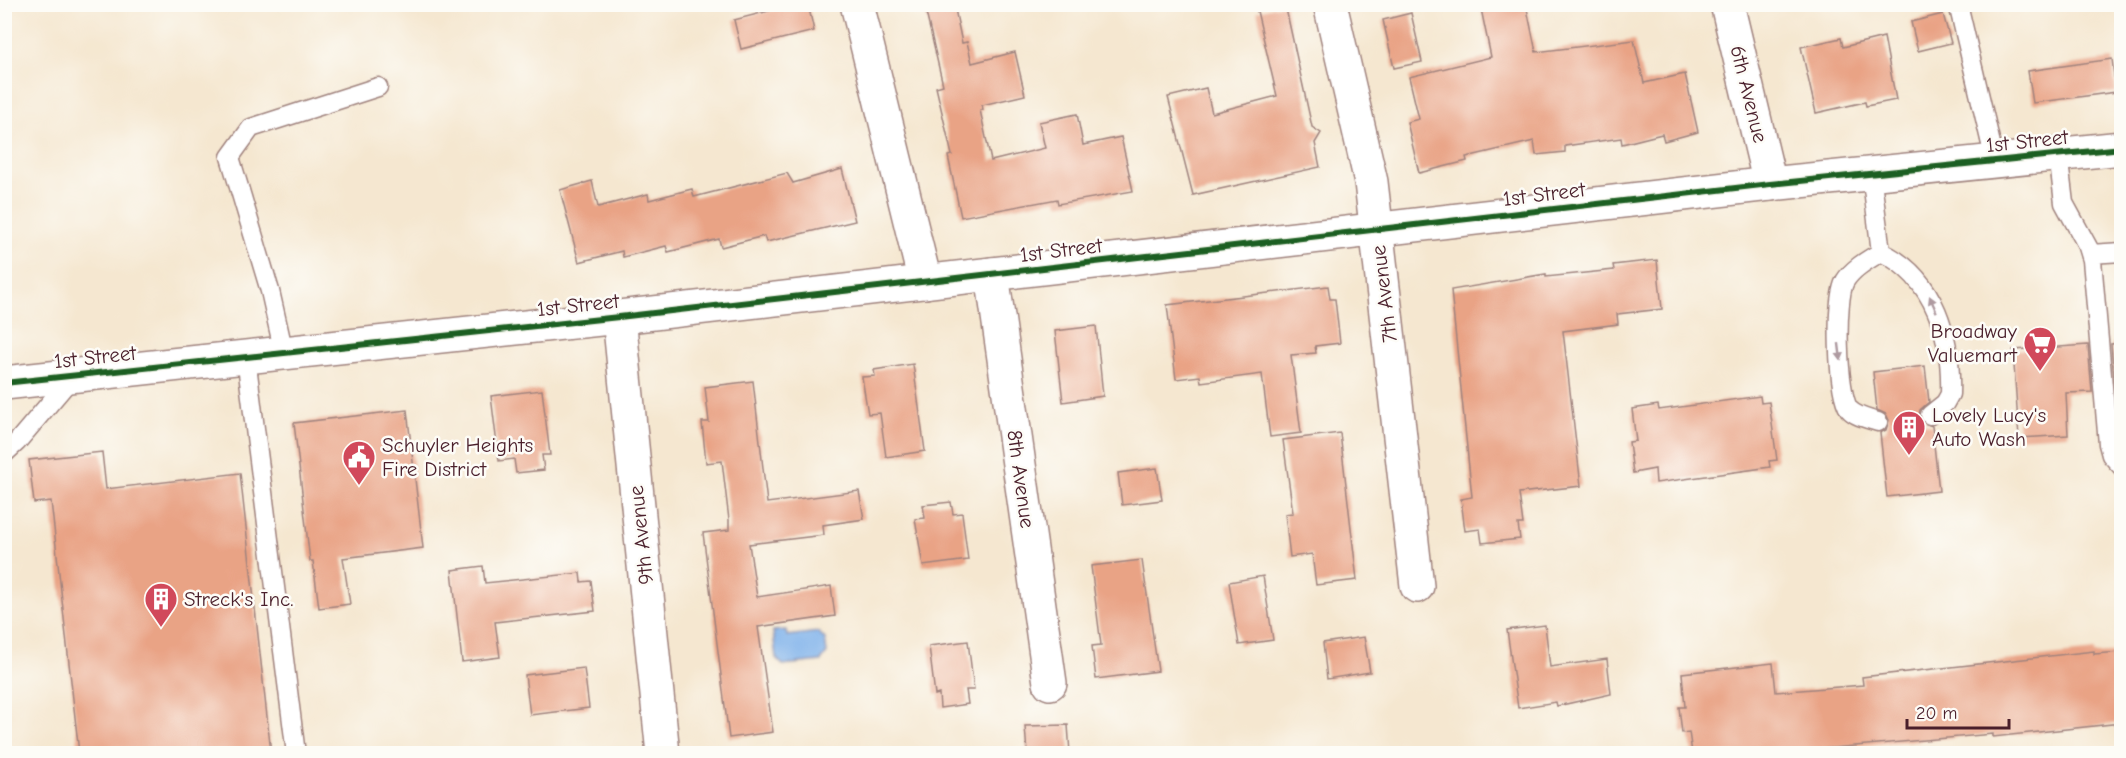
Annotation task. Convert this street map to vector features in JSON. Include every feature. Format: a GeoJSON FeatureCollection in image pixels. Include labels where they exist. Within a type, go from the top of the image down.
{"type":"FeatureCollection","features":[{"type":"Feature","properties":{"kind":"street"},"geometry":{"type":"LineString","coordinates":[[857,4],[925,282]]}},
{"type":"Feature","properties":{"kind":"street","name":"7th Avenue"},"geometry":{"type":"LineString","coordinates":[[1330,4],[1370,173],[1417,586]]}},
{"type":"Feature","properties":{"kind":"street","name":"6th Avenue"},"geometry":{"type":"LineString","coordinates":[[1727,4],[1770,184]]}},
{"type":"Feature","properties":{"kind":"street","name":"1st Street"},"geometry":{"type":"LineString","coordinates":[[4,383],[619,317],[1770,184],[2121,148]]}},
{"type":"Feature","properties":{"kind":"street","name":"8th Avenue"},"geometry":{"type":"LineString","coordinates":[[992,274],[1050,683]]}},
{"type":"Feature","properties":{"kind":"street","name":"9th Avenue"},"geometry":{"type":"LineString","coordinates":[[619,317],[663,753]]}},
{"type":"Feature","properties":{"kind":"lane"},"geometry":{"type":"LineString","coordinates":[[1958,4],[1995,160]]}},
{"type":"Feature","properties":{"kind":"lane"},"geometry":{"type":"LineString","coordinates":[[284,353],[270,291],[230,157],[251,128],[378,87]]}},
{"type":"Feature","properties":{"kind":"lane"},"geometry":{"type":"LineString","coordinates":[[2058,154],[2064,203],[2090,254],[2108,444],[2111,455],[2121,466]]}},
{"type":"Feature","properties":{"kind":"lane"},"geometry":{"type":"LineString","coordinates":[[1872,173],[1881,252]]}},
{"type":"Feature","properties":{"kind":"lane"},"geometry":{"type":"LineString","coordinates":[[1881,252],[1898,260],[1915,274],[1929,295],[1944,333],[1950,394],[1945,403],[1930,416]]}},
{"type":"Feature","properties":{"kind":"lane"},"geometry":{"type":"LineString","coordinates":[[1878,422],[1857,415],[1846,403],[1838,317],[1839,295],[1845,281],[1855,269],[1881,252]]}},
{"type":"Feature","properties":{"kind":"lane"},"geometry":{"type":"LineString","coordinates":[[2090,254],[2121,252]]}},
{"type":"Feature","properties":{"kind":"lane"},"geometry":{"type":"LineString","coordinates":[[246,357],[296,753]]}},
{"type":"Feature","properties":{"kind":"lane"},"geometry":{"type":"LineString","coordinates":[[4,454],[73,376]]}},
{"type":"Feature","properties":{"kind":"water"},"geometry":{"type":"Polygon","coordinates":[[[786,630],[787,636],[818,632],[825,639],[827,653],[821,661],[783,665],[776,658],[773,631],[786,630]]]}},
{"type":"Feature","properties":{"kind":"building"},"geometry":{"type":"Polygon","coordinates":[[[796,4],[808,4],[814,31],[741,49],[734,20],[796,4]]]}},
{"type":"Feature","properties":{"kind":"building"},"geometry":{"type":"Polygon","coordinates":[[[924,4],[954,4],[962,43],[967,42],[972,63],[1015,52],[1025,95],[982,105],[983,110],[980,110],[991,161],[1045,148],[1039,122],[1077,114],[1083,145],[1121,137],[1133,191],[1058,204],[1057,199],[961,217],[948,156],[952,155],[936,87],[943,85],[924,4]]]}},
{"type":"Feature","properties":{"kind":"building"},"geometry":{"type":"Polygon","coordinates":[[[1285,4],[1312,127],[1321,133],[1315,143],[1320,167],[1193,195],[1168,97],[1206,88],[1212,113],[1277,96],[1257,11],[1285,4]]]}},
{"type":"Feature","properties":{"kind":"building"},"geometry":{"type":"Polygon","coordinates":[[[1480,4],[1526,4],[1536,52],[1634,40],[1644,83],[1685,74],[1698,132],[1664,141],[1662,134],[1622,144],[1621,138],[1565,146],[1565,152],[1536,155],[1534,141],[1466,157],[1467,161],[1419,173],[1407,122],[1419,119],[1409,77],[1491,57],[1480,4]]]}},
{"type":"Feature","properties":{"kind":"building"},"geometry":{"type":"Polygon","coordinates":[[[1411,13],[1422,62],[1394,68],[1383,20],[1411,13]]]}},
{"type":"Feature","properties":{"kind":"building"},"geometry":{"type":"Polygon","coordinates":[[[1943,14],[1951,43],[1918,51],[1911,22],[1943,14]]]}},
{"type":"Feature","properties":{"kind":"building"},"geometry":{"type":"Polygon","coordinates":[[[1884,37],[1896,100],[1866,106],[1865,102],[1816,113],[1801,47],[1841,38],[1843,47],[1884,37]]]}},
{"type":"Feature","properties":{"kind":"building"},"geometry":{"type":"Polygon","coordinates":[[[2112,59],[2116,92],[2033,103],[2028,71],[2112,59]]]}},
{"type":"Feature","properties":{"kind":"building"},"geometry":{"type":"Polygon","coordinates":[[[842,169],[855,221],[766,242],[764,236],[721,247],[719,239],[668,252],[666,246],[623,257],[622,251],[579,262],[560,190],[592,181],[598,207],[648,194],[649,200],[692,189],[694,197],[787,173],[793,183],[842,169]]]}},
{"type":"Feature","properties":{"kind":"building"},"geometry":{"type":"Polygon","coordinates":[[[1657,260],[1662,309],[1617,314],[1618,324],[1563,331],[1581,486],[1519,493],[1523,524],[1518,524],[1520,539],[1482,543],[1480,529],[1465,531],[1461,499],[1472,497],[1451,290],[1546,274],[1546,277],[1614,270],[1613,265],[1657,260]]]}},
{"type":"Feature","properties":{"kind":"building"},"geometry":{"type":"Polygon","coordinates":[[[1328,286],[1330,299],[1335,299],[1340,343],[1315,346],[1316,353],[1291,355],[1301,433],[1270,437],[1262,374],[1201,382],[1200,376],[1176,379],[1167,305],[1328,286]]]}},
{"type":"Feature","properties":{"kind":"building"},"geometry":{"type":"Polygon","coordinates":[[[1096,326],[1103,396],[1063,402],[1055,331],[1096,326]]]}},
{"type":"Feature","properties":{"kind":"building"},"geometry":{"type":"Polygon","coordinates":[[[2121,343],[2121,390],[2115,390],[2111,344],[2121,343]]]}},
{"type":"Feature","properties":{"kind":"building","name":"Broadway Valuemart"},"geometry":{"type":"Polygon","coordinates":[[[2088,345],[2092,392],[2066,393],[2068,435],[2019,438],[2013,350],[2088,345]]]}},
{"type":"Feature","properties":{"kind":"building"},"geometry":{"type":"Polygon","coordinates":[[[913,364],[925,451],[886,457],[880,413],[868,414],[862,377],[875,376],[874,370],[913,364]]]}},
{"type":"Feature","properties":{"kind":"building","name":"Lovely Lucy's Auto Wash"},"geometry":{"type":"Polygon","coordinates":[[[1925,366],[1929,402],[1920,410],[1919,416],[1922,422],[1932,426],[1939,491],[1887,497],[1880,433],[1886,430],[1889,420],[1886,414],[1877,410],[1873,372],[1925,366]]]}},
{"type":"Feature","properties":{"kind":"building"},"geometry":{"type":"Polygon","coordinates":[[[753,381],[767,503],[859,491],[864,519],[823,525],[824,535],[749,544],[757,597],[831,586],[835,616],[758,627],[773,732],[729,738],[703,533],[729,530],[729,520],[722,461],[706,463],[702,422],[709,422],[705,387],[753,381]]]}},
{"type":"Feature","properties":{"kind":"building"},"geometry":{"type":"Polygon","coordinates":[[[542,390],[550,455],[542,455],[544,470],[516,473],[514,459],[499,461],[491,396],[542,390]]]}},
{"type":"Feature","properties":{"kind":"building"},"geometry":{"type":"Polygon","coordinates":[[[1760,396],[1761,403],[1769,402],[1777,460],[1769,461],[1770,467],[1656,483],[1655,469],[1633,473],[1629,442],[1636,441],[1632,409],[1658,405],[1659,410],[1760,396]]]}},
{"type":"Feature","properties":{"kind":"building","name":"Schuyler Heights Fire District"},"geometry":{"type":"Polygon","coordinates":[[[407,410],[423,548],[343,558],[350,604],[319,608],[313,561],[310,561],[294,423],[407,410]]]}},
{"type":"Feature","properties":{"kind":"building"},"geometry":{"type":"Polygon","coordinates":[[[1340,433],[1357,580],[1316,585],[1312,554],[1290,557],[1285,514],[1293,513],[1283,440],[1340,433]]]}},
{"type":"Feature","properties":{"kind":"building","name":"Streck's Inc."},"geometry":{"type":"Polygon","coordinates":[[[102,452],[106,489],[240,473],[271,753],[79,753],[51,501],[34,503],[29,460],[102,452]]]}},
{"type":"Feature","properties":{"kind":"building"},"geometry":{"type":"Polygon","coordinates":[[[1157,468],[1162,500],[1122,505],[1118,473],[1157,468]]]}},
{"type":"Feature","properties":{"kind":"building"},"geometry":{"type":"Polygon","coordinates":[[[951,502],[953,514],[962,513],[968,560],[923,566],[915,519],[925,518],[923,505],[951,502]]]}},
{"type":"Feature","properties":{"kind":"building"},"geometry":{"type":"Polygon","coordinates":[[[1142,560],[1158,671],[1096,679],[1092,646],[1101,645],[1091,566],[1142,560]]]}},
{"type":"Feature","properties":{"kind":"building"},"geometry":{"type":"Polygon","coordinates":[[[483,566],[485,583],[580,573],[581,582],[591,581],[595,611],[495,622],[500,657],[462,662],[452,570],[483,566]]]}},
{"type":"Feature","properties":{"kind":"building"},"geometry":{"type":"Polygon","coordinates":[[[1263,576],[1273,640],[1239,645],[1229,582],[1263,576]]]}},
{"type":"Feature","properties":{"kind":"building"},"geometry":{"type":"Polygon","coordinates":[[[1545,625],[1550,667],[1607,659],[1611,694],[1557,706],[1556,702],[1518,708],[1507,630],[1545,625]]]}},
{"type":"Feature","properties":{"kind":"building"},"geometry":{"type":"Polygon","coordinates":[[[1364,637],[1370,672],[1327,679],[1323,643],[1364,637]]]}},
{"type":"Feature","properties":{"kind":"building"},"geometry":{"type":"Polygon","coordinates":[[[968,641],[974,690],[966,690],[968,704],[940,708],[939,694],[935,695],[929,646],[968,641]]]}},
{"type":"Feature","properties":{"kind":"building"},"geometry":{"type":"Polygon","coordinates":[[[2094,651],[2094,654],[2121,652],[2121,723],[1993,737],[1993,734],[1774,753],[1692,753],[1689,732],[1682,733],[1679,707],[1685,707],[1682,673],[1773,663],[1776,692],[1863,685],[1862,677],[2094,651]]]}},
{"type":"Feature","properties":{"kind":"building"},"geometry":{"type":"Polygon","coordinates":[[[584,668],[589,708],[530,715],[525,675],[584,668]]]}},
{"type":"Feature","properties":{"kind":"building"},"geometry":{"type":"Polygon","coordinates":[[[1068,725],[1070,753],[1027,753],[1025,726],[1068,725]]]}},
{"type":"Feature","properties":{"kind":"cycle path"},"geometry":{"type":"LineString","coordinates":[[4,383],[619,317],[1770,184],[2122,148]]}},
{"type":"Feature","properties":{"kind":"place","name":"Broadway Valuemart"},"geometry":{"type":"Point","coordinates":[2040,372]}},
{"type":"Feature","properties":{"kind":"place","name":"Lovely Lucy's Auto Wash"},"geometry":{"type":"Point","coordinates":[1909,456]}},
{"type":"Feature","properties":{"kind":"place","name":"Schuyler Heights Fire District"},"geometry":{"type":"Point","coordinates":[359,486]}},
{"type":"Feature","properties":{"kind":"place","name":"Streck's Inc."},"geometry":{"type":"Point","coordinates":[161,628]}}]}
